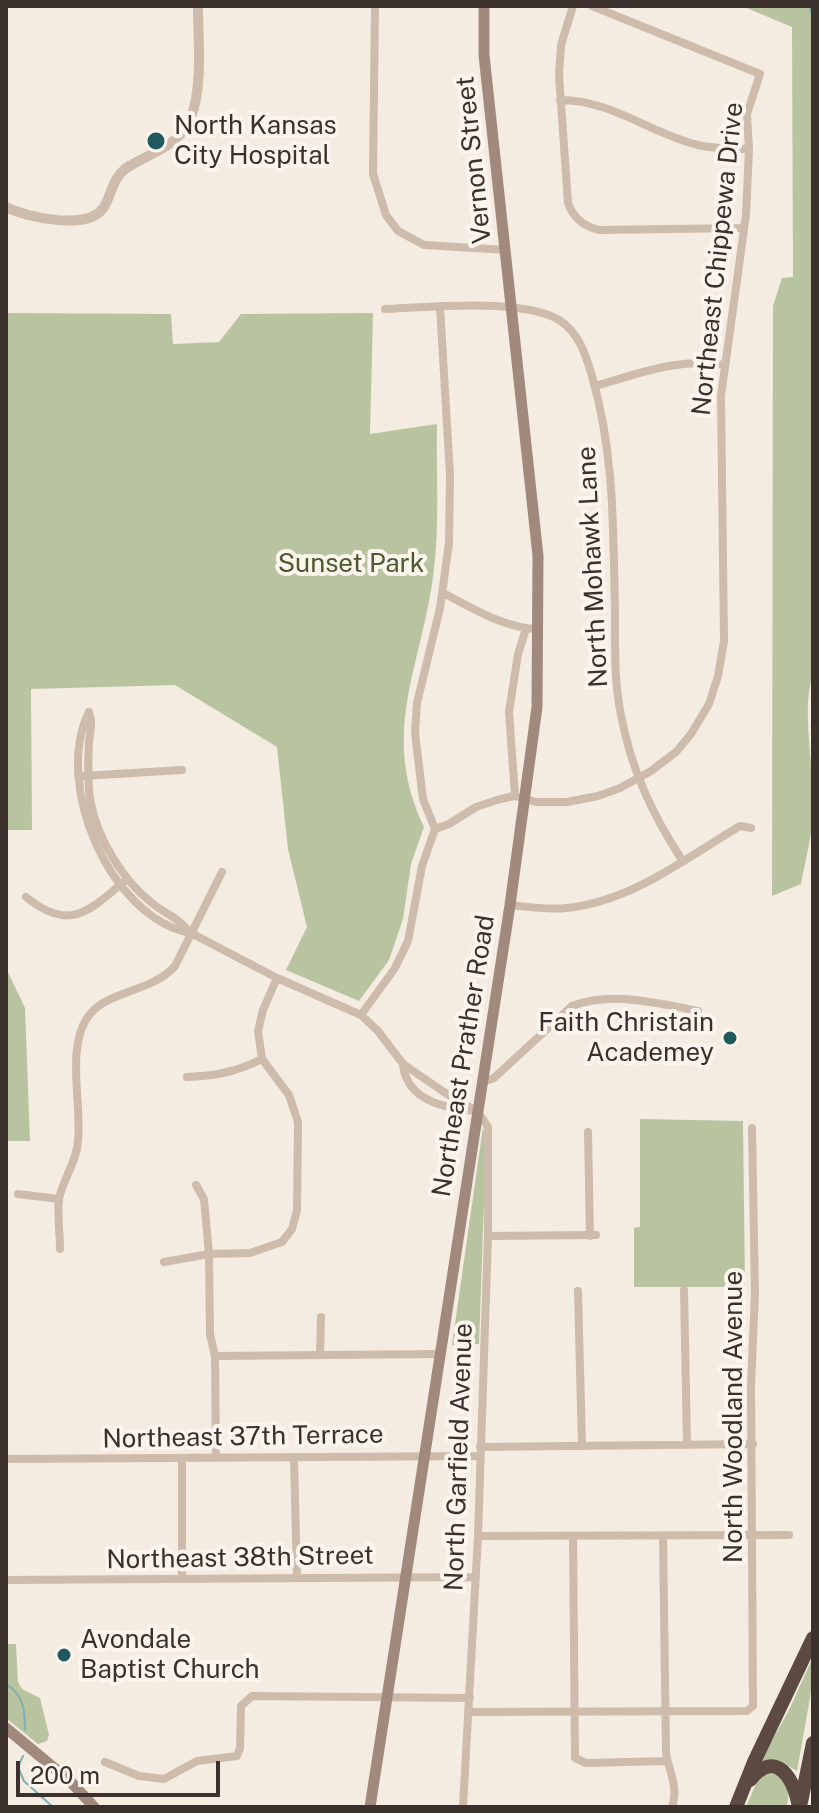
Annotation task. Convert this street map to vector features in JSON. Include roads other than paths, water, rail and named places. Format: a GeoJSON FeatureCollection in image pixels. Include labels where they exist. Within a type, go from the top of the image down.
{"type":"FeatureCollection","features":[{"type":"Feature","properties":{"kind":"highway"},"geometry":{"type":"LineString","coordinates":[[736,1807],[813,1638]]}},
{"type":"Feature","properties":{"kind":"highway"},"geometry":{"type":"LineString","coordinates":[[799,1807],[813,1743]]}},
{"type":"Feature","properties":{"kind":"highway"},"geometry":{"type":"LineString","coordinates":[[745,1787],[759,1771],[769,1767],[779,1768],[790,1777],[799,1807]]}},
{"type":"Feature","properties":{"kind":"main road","name":"Vernon Street"},"geometry":{"type":"LineString","coordinates":[[484,6],[484,55],[512,309]]}},
{"type":"Feature","properties":{"kind":"main road","name":"Northeast Prather Road"},"geometry":{"type":"LineString","coordinates":[[370,1807],[510,905],[520,798],[537,707],[538,556],[512,309]]}},
{"type":"Feature","properties":{"kind":"main road"},"geometry":{"type":"LineString","coordinates":[[6,1728],[71,1782],[94,1807]]}},
{"type":"Feature","properties":{"kind":"street"},"geometry":{"type":"LineString","coordinates":[[6,207],[39,217],[87,220],[105,206],[113,183],[125,169],[161,152],[178,138],[193,114],[197,94],[198,6]]}},
{"type":"Feature","properties":{"kind":"street"},"geometry":{"type":"LineString","coordinates":[[375,6],[373,174],[386,215],[398,231],[424,245],[506,250]]}},
{"type":"Feature","properties":{"kind":"street"},"geometry":{"type":"LineString","coordinates":[[573,6],[561,45],[560,100],[568,203],[573,215],[582,224],[599,230],[744,228]]}},
{"type":"Feature","properties":{"kind":"street","name":"Northeast Chippewa Drive"},"geometry":{"type":"LineString","coordinates":[[435,829],[482,804],[520,798],[555,803],[585,800],[637,779],[676,752],[691,734],[709,704],[720,667],[724,641],[724,467],[721,427],[724,365],[744,228],[749,149],[747,114],[760,74],[592,6]]}},
{"type":"Feature","properties":{"kind":"street"},"geometry":{"type":"LineString","coordinates":[[560,100],[598,104],[697,145],[749,149]]}},
{"type":"Feature","properties":{"kind":"street","name":"North Mohawk Lane"},"geometry":{"type":"LineString","coordinates":[[385,309],[501,306],[541,312],[566,325],[582,346],[606,430],[612,479],[615,662],[619,700],[637,779],[682,860]]}},
{"type":"Feature","properties":{"kind":"street"},"geometry":{"type":"LineString","coordinates":[[361,1015],[395,968],[408,941],[422,866],[435,829],[423,799],[415,716],[443,593],[451,502],[440,307]]}},
{"type":"Feature","properties":{"kind":"street"},"geometry":{"type":"LineString","coordinates":[[595,386],[675,363],[724,365]]}},
{"type":"Feature","properties":{"kind":"street"},"geometry":{"type":"LineString","coordinates":[[443,593],[504,622],[526,629],[539,629]]}},
{"type":"Feature","properties":{"kind":"street"},"geometry":{"type":"LineString","coordinates":[[520,798],[509,712],[518,654],[526,629]]}},
{"type":"Feature","properties":{"kind":"street"},"geometry":{"type":"LineString","coordinates":[[125,881],[99,829],[91,804],[92,720],[89,712],[84,723],[80,794],[94,842],[125,881],[183,923],[191,933],[277,978],[361,1015],[378,1031],[403,1064],[425,1081],[478,1112]]}},
{"type":"Feature","properties":{"kind":"street"},"geometry":{"type":"LineString","coordinates":[[79,777],[182,770]]}},
{"type":"Feature","properties":{"kind":"street"},"geometry":{"type":"LineString","coordinates":[[510,905],[554,909],[605,901],[628,893],[740,826],[751,828]]}},
{"type":"Feature","properties":{"kind":"street"},"geometry":{"type":"LineString","coordinates":[[60,1249],[59,1199],[77,1152],[77,1045],[84,1024],[91,1012],[102,1005],[166,977],[175,966],[222,872]]}},
{"type":"Feature","properties":{"kind":"street"},"geometry":{"type":"LineString","coordinates":[[26,897],[44,912],[72,916],[86,911],[125,881]]}},
{"type":"Feature","properties":{"kind":"street"},"geometry":{"type":"LineString","coordinates":[[164,1262],[209,1254],[250,1253],[282,1242],[292,1229],[297,1211],[298,1122],[289,1095],[262,1059],[258,1031],[277,978]]}},
{"type":"Feature","properties":{"kind":"street"},"geometry":{"type":"LineString","coordinates":[[483,1082],[494,1078],[572,1006],[587,1001],[640,999],[698,1011]]}},
{"type":"Feature","properties":{"kind":"street"},"geometry":{"type":"LineString","coordinates":[[187,1077],[217,1076],[240,1070],[262,1059]]}},
{"type":"Feature","properties":{"kind":"street"},"geometry":{"type":"LineString","coordinates":[[403,1064],[404,1079],[430,1101],[448,1109],[478,1112]]}},
{"type":"Feature","properties":{"kind":"street","name":"North Garfield Avenue"},"geometry":{"type":"LineString","coordinates":[[463,1807],[478,1536],[488,1236],[490,1138],[486,1121],[478,1112]]}},
{"type":"Feature","properties":{"kind":"street","name":"North Woodland Avenue"},"geometry":{"type":"LineString","coordinates":[[664,1711],[747,1711],[753,1706],[751,1386],[755,1293],[752,1128]]}},
{"type":"Feature","properties":{"kind":"street"},"geometry":{"type":"LineString","coordinates":[[488,1236],[593,1236],[588,1132]]}},
{"type":"Feature","properties":{"kind":"street"},"geometry":{"type":"LineString","coordinates":[[196,1185],[204,1199],[209,1254],[210,1334],[215,1356],[216,1458]]}},
{"type":"Feature","properties":{"kind":"street"},"geometry":{"type":"LineString","coordinates":[[18,1194],[59,1199]]}},
{"type":"Feature","properties":{"kind":"street"},"geometry":{"type":"LineString","coordinates":[[684,1290],[687,1445]]}},
{"type":"Feature","properties":{"kind":"street"},"geometry":{"type":"LineString","coordinates":[[578,1291],[582,1446]]}},
{"type":"Feature","properties":{"kind":"street"},"geometry":{"type":"LineString","coordinates":[[320,1355],[321,1317]]}},
{"type":"Feature","properties":{"kind":"street"},"geometry":{"type":"LineString","coordinates":[[215,1356],[441,1354]]}},
{"type":"Feature","properties":{"kind":"street","name":"Northeast 37th Terrace"},"geometry":{"type":"LineString","coordinates":[[6,1459],[425,1455],[582,1446],[753,1444]]}},
{"type":"Feature","properties":{"kind":"street"},"geometry":{"type":"LineString","coordinates":[[294,1457],[297,1577]]}},
{"type":"Feature","properties":{"kind":"street"},"geometry":{"type":"LineString","coordinates":[[182,1458],[182,1578]]}},
{"type":"Feature","properties":{"kind":"street"},"geometry":{"type":"LineString","coordinates":[[478,1536],[789,1535]]}},
{"type":"Feature","properties":{"kind":"street"},"geometry":{"type":"LineString","coordinates":[[573,1536],[573,1712],[577,1761],[667,1761]]}},
{"type":"Feature","properties":{"kind":"street"},"geometry":{"type":"LineString","coordinates":[[663,1536],[664,1711],[667,1761],[674,1776],[675,1799],[672,1807]]}},
{"type":"Feature","properties":{"kind":"street","name":"Northeast 38th Street"},"geometry":{"type":"LineString","coordinates":[[6,1580],[475,1577]]}},
{"type":"Feature","properties":{"kind":"street"},"geometry":{"type":"LineString","coordinates":[[105,1762],[155,1779],[173,1776],[207,1758],[237,1756],[241,1706],[248,1698],[470,1698]]}},
{"type":"Feature","properties":{"kind":"street"},"geometry":{"type":"LineString","coordinates":[[469,1712],[664,1711]]}},
{"type":"Feature","properties":{"kind":"waterway"},"geometry":{"type":"LineString","coordinates":[[809,6],[812,15]]}},
{"type":"Feature","properties":{"kind":"waterway"},"geometry":{"type":"LineString","coordinates":[[6,1684],[17,1693],[22,1704],[25,1730]]}},
{"type":"Feature","properties":{"kind":"waterway"},"geometry":{"type":"LineString","coordinates":[[23,1756],[18,1767],[24,1781],[53,1807]]}},
{"type":"Feature","properties":{"kind":"place","name":"North Kansas City Hospital"},"geometry":{"type":"Point","coordinates":[156,141]}},
{"type":"Feature","properties":{"kind":"place","name":"Faith Christain Academey"},"geometry":{"type":"Point","coordinates":[730,1038]}},
{"type":"Feature","properties":{"kind":"place","name":"Avondale Baptist Church"},"geometry":{"type":"Point","coordinates":[64,1655]}},
{"type":"Feature","properties":{"kind":"park label","name":"Sunset Park"},"geometry":{"type":"Point","coordinates":[351,564]}}]}
